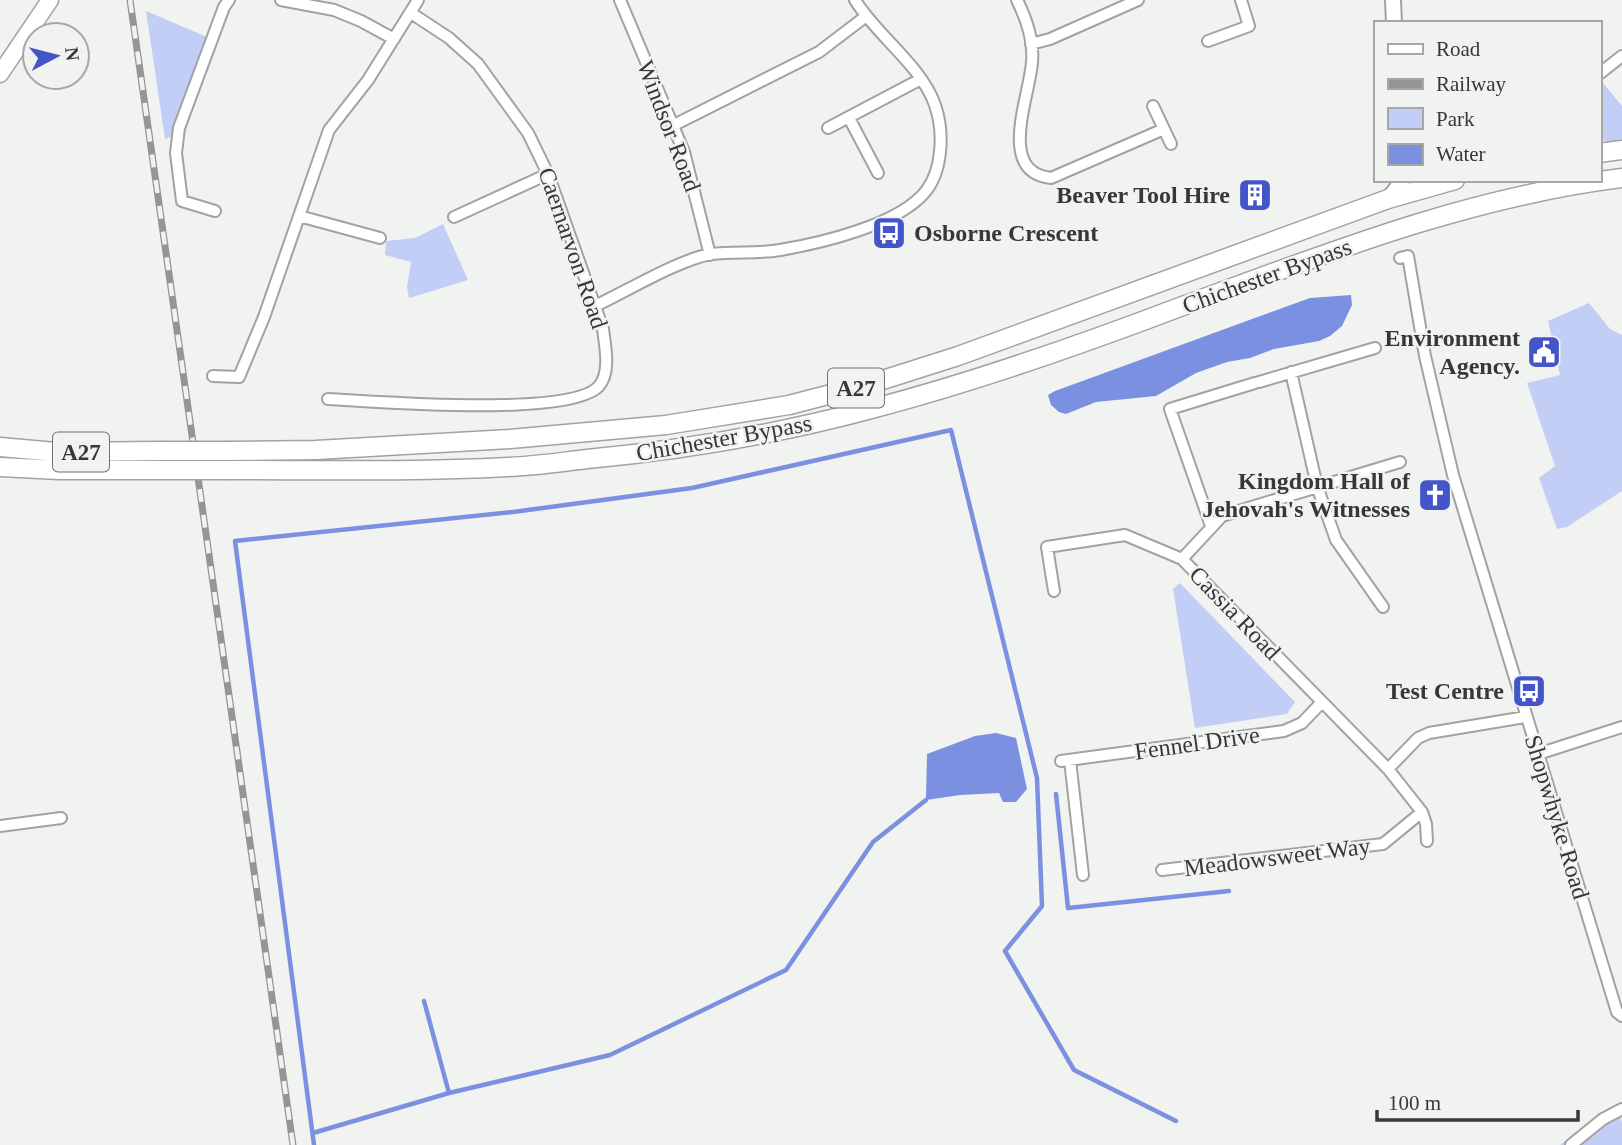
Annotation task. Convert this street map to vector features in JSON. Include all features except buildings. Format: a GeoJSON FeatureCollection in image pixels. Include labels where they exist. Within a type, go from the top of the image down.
{"type":"FeatureCollection","features":[{"type":"Feature","properties":{"kind":"highway"},"geometry":{"type":"LineString","coordinates":[[1601,153],[1622,150]]}},
{"type":"Feature","properties":{"kind":"highway","name":"Chichester Bypass"},"geometry":{"type":"LineString","coordinates":[[1601,181],[1622,178]]}},
{"type":"Feature","properties":{"kind":"highway","name":"Chichester Bypass"},"geometry":{"type":"LineString","coordinates":[[0,447],[56,452],[316,450],[523,438],[666,425],[789,405],[870,384],[958,356],[1439,182]]}},
{"type":"Feature","properties":{"kind":"highway","name":"Chichester Bypass"},"geometry":{"type":"LineString","coordinates":[[0,467],[59,470],[510,467],[663,452],[734,441],[872,409],[964,381],[1152,318],[1434,217],[1590,182]]}},
{"type":"Feature","properties":{"kind":"main road"},"geometry":{"type":"LineString","coordinates":[[0,74],[50,0]]}},
{"type":"Feature","properties":{"kind":"main road"},"geometry":{"type":"LineString","coordinates":[[1393,0],[1394,21]]}},
{"type":"Feature","properties":{"kind":"main road"},"geometry":{"type":"LineString","coordinates":[[1388,199],[1401,182]]}},
{"type":"Feature","properties":{"kind":"street"},"geometry":{"type":"LineString","coordinates":[[215,211],[182,201],[176,153],[184,116],[224,7],[229,0]]}},
{"type":"Feature","properties":{"kind":"street"},"geometry":{"type":"LineString","coordinates":[[281,0],[335,5],[394,39]]}},
{"type":"Feature","properties":{"kind":"street"},"geometry":{"type":"LineString","coordinates":[[213,376],[239,377],[264,317],[329,130],[368,80],[418,0]]}},
{"type":"Feature","properties":{"kind":"street","name":"Windsor Road"},"geometry":{"type":"LineString","coordinates":[[620,0],[674,125],[694,184],[710,255]]}},
{"type":"Feature","properties":{"kind":"street"},"geometry":{"type":"LineString","coordinates":[[595,306],[669,270],[710,255],[779,250],[851,234],[895,214],[928,189],[939,159],[941,134],[935,105],[921,79],[865,18],[855,0]]}},
{"type":"Feature","properties":{"kind":"street"},"geometry":{"type":"LineString","coordinates":[[1017,0],[1029,29],[1031,44],[1030,82],[1022,111],[1019,145],[1028,169],[1035,174],[1051,178],[1164,129]]}},
{"type":"Feature","properties":{"kind":"street"},"geometry":{"type":"LineString","coordinates":[[1031,44],[1050,39],[1138,0]]}},
{"type":"Feature","properties":{"kind":"street"},"geometry":{"type":"LineString","coordinates":[[1208,41],[1249,26],[1241,0]]}},
{"type":"Feature","properties":{"kind":"street","name":"Caernarvon Road"},"geometry":{"type":"LineString","coordinates":[[328,399],[530,404],[577,397],[594,391],[601,384],[605,372],[603,329],[548,174],[528,133],[478,64],[449,38],[411,13]]}},
{"type":"Feature","properties":{"kind":"street"},"geometry":{"type":"LineString","coordinates":[[674,125],[819,52],[865,18]]}},
{"type":"Feature","properties":{"kind":"street"},"geometry":{"type":"LineString","coordinates":[[1601,72],[1622,56]]}},
{"type":"Feature","properties":{"kind":"street"},"geometry":{"type":"LineString","coordinates":[[828,128],[921,79]]}},
{"type":"Feature","properties":{"kind":"street"},"geometry":{"type":"LineString","coordinates":[[1153,106],[1171,144]]}},
{"type":"Feature","properties":{"kind":"street"},"geometry":{"type":"LineString","coordinates":[[849,118],[878,173]]}},
{"type":"Feature","properties":{"kind":"street"},"geometry":{"type":"LineString","coordinates":[[454,217],[548,174]]}},
{"type":"Feature","properties":{"kind":"street"},"geometry":{"type":"LineString","coordinates":[[299,216],[380,238]]}},
{"type":"Feature","properties":{"kind":"street","name":"Shopwhyke Road"},"geometry":{"type":"LineString","coordinates":[[1401,257],[1408,256],[1425,356],[1453,475],[1617,1012],[1622,1016]]}},
{"type":"Feature","properties":{"kind":"street"},"geometry":{"type":"LineString","coordinates":[[1211,526],[1170,410],[1374,348]]}},
{"type":"Feature","properties":{"kind":"street"},"geometry":{"type":"LineString","coordinates":[[1291,372],[1317,486],[1336,540],[1383,607]]}},
{"type":"Feature","properties":{"kind":"street"},"geometry":{"type":"LineString","coordinates":[[1182,559],[1222,516],[1400,462]]}},
{"type":"Feature","properties":{"kind":"street","name":"Cassia Road"},"geometry":{"type":"LineString","coordinates":[[1054,591],[1047,547],[1125,535],[1182,559],[1388,769],[1422,812],[1427,841]]}},
{"type":"Feature","properties":{"kind":"street","name":"Fennel Drive"},"geometry":{"type":"LineString","coordinates":[[1083,875],[1065,760],[1284,732],[1302,723],[1322,702]]}},
{"type":"Feature","properties":{"kind":"street"},"geometry":{"type":"LineString","coordinates":[[1388,769],[1418,738],[1429,733],[1527,717]]}},
{"type":"Feature","properties":{"kind":"street"},"geometry":{"type":"LineString","coordinates":[[1538,754],[1622,727]]}},
{"type":"Feature","properties":{"kind":"street","name":"Meadowsweet Way"},"geometry":{"type":"LineString","coordinates":[[1162,870],[1383,844],[1422,812]]}},
{"type":"Feature","properties":{"kind":"street"},"geometry":{"type":"LineString","coordinates":[[0,826],[61,818]]}},
{"type":"Feature","properties":{"kind":"street"},"geometry":{"type":"LineString","coordinates":[[1571,1145],[1603,1119],[1622,1109]]}},
{"type":"Feature","properties":{"kind":"green space"},"geometry":{"type":"Polygon","coordinates":[[[146,11],[207,37],[208,40],[173,136],[165,139],[146,11]]]}},
{"type":"Feature","properties":{"kind":"green space"},"geometry":{"type":"Polygon","coordinates":[[[1601,80],[1622,106],[1622,141],[1608,143],[1601,138],[1601,80]]]}},
{"type":"Feature","properties":{"kind":"green space"},"geometry":{"type":"Polygon","coordinates":[[[443,224],[468,280],[409,298],[407,287],[411,262],[385,255],[386,241],[415,238],[443,224]]]}},
{"type":"Feature","properties":{"kind":"green space"},"geometry":{"type":"Polygon","coordinates":[[[1589,303],[1610,329],[1622,335],[1622,491],[1567,527],[1557,529],[1539,478],[1555,466],[1527,383],[1560,375],[1548,321],[1589,303]]]}},
{"type":"Feature","properties":{"kind":"green space"},"geometry":{"type":"Polygon","coordinates":[[[1180,583],[1295,702],[1287,714],[1195,728],[1173,589],[1180,583]]]}},
{"type":"Feature","properties":{"kind":"green space"},"geometry":{"type":"Polygon","coordinates":[[[1618,1110],[1622,1122],[1622,1145],[1560,1145],[1597,1116],[1618,1110]]]}},
{"type":"Feature","properties":{"kind":"water"},"geometry":{"type":"Polygon","coordinates":[[[1351,295],[1352,305],[1342,326],[1319,341],[1274,349],[1250,358],[1227,362],[1196,373],[1156,396],[1096,402],[1066,414],[1051,405],[1048,395],[1055,391],[1310,298],[1351,295]]]}},
{"type":"Feature","properties":{"kind":"water"},"geometry":{"type":"Polygon","coordinates":[[[996,733],[1016,738],[1027,789],[1016,802],[1003,802],[999,793],[926,800],[927,754],[975,736],[996,733]]]}},
{"type":"Feature","properties":{"kind":"waterway"},"geometry":{"type":"LineString","coordinates":[[314,1145],[235,541],[513,512],[692,488],[951,430],[1037,778],[1042,906],[1005,951],[1074,1070],[1176,1121]]}},
{"type":"Feature","properties":{"kind":"waterway"},"geometry":{"type":"LineString","coordinates":[[1056,794],[1068,908],[1229,891]]}},
{"type":"Feature","properties":{"kind":"waterway"},"geometry":{"type":"LineString","coordinates":[[313,1133],[449,1093],[610,1055],[786,970],[873,842],[926,800]]}},
{"type":"Feature","properties":{"kind":"waterway"},"geometry":{"type":"LineString","coordinates":[[424,1001],[449,1093]]}},
{"type":"Feature","properties":{"kind":"railway"},"geometry":{"type":"LineString","coordinates":[[130,0],[293,1145]]}},
{"type":"Feature","properties":{"kind":"place","name":"Beaver Tool Hire"},"geometry":{"type":"Point","coordinates":[1255,195]}},
{"type":"Feature","properties":{"kind":"place","name":"Osborne Crescent"},"geometry":{"type":"Point","coordinates":[889,233]}},
{"type":"Feature","properties":{"kind":"place","name":"Environment Agency."},"geometry":{"type":"Point","coordinates":[1544,352]}},
{"type":"Feature","properties":{"kind":"place","name":"Kingdom Hall of Jehovah's Witnesses"},"geometry":{"type":"Point","coordinates":[1435,495]}},
{"type":"Feature","properties":{"kind":"place","name":"Test Centre"},"geometry":{"type":"Point","coordinates":[1529,691]}}]}
